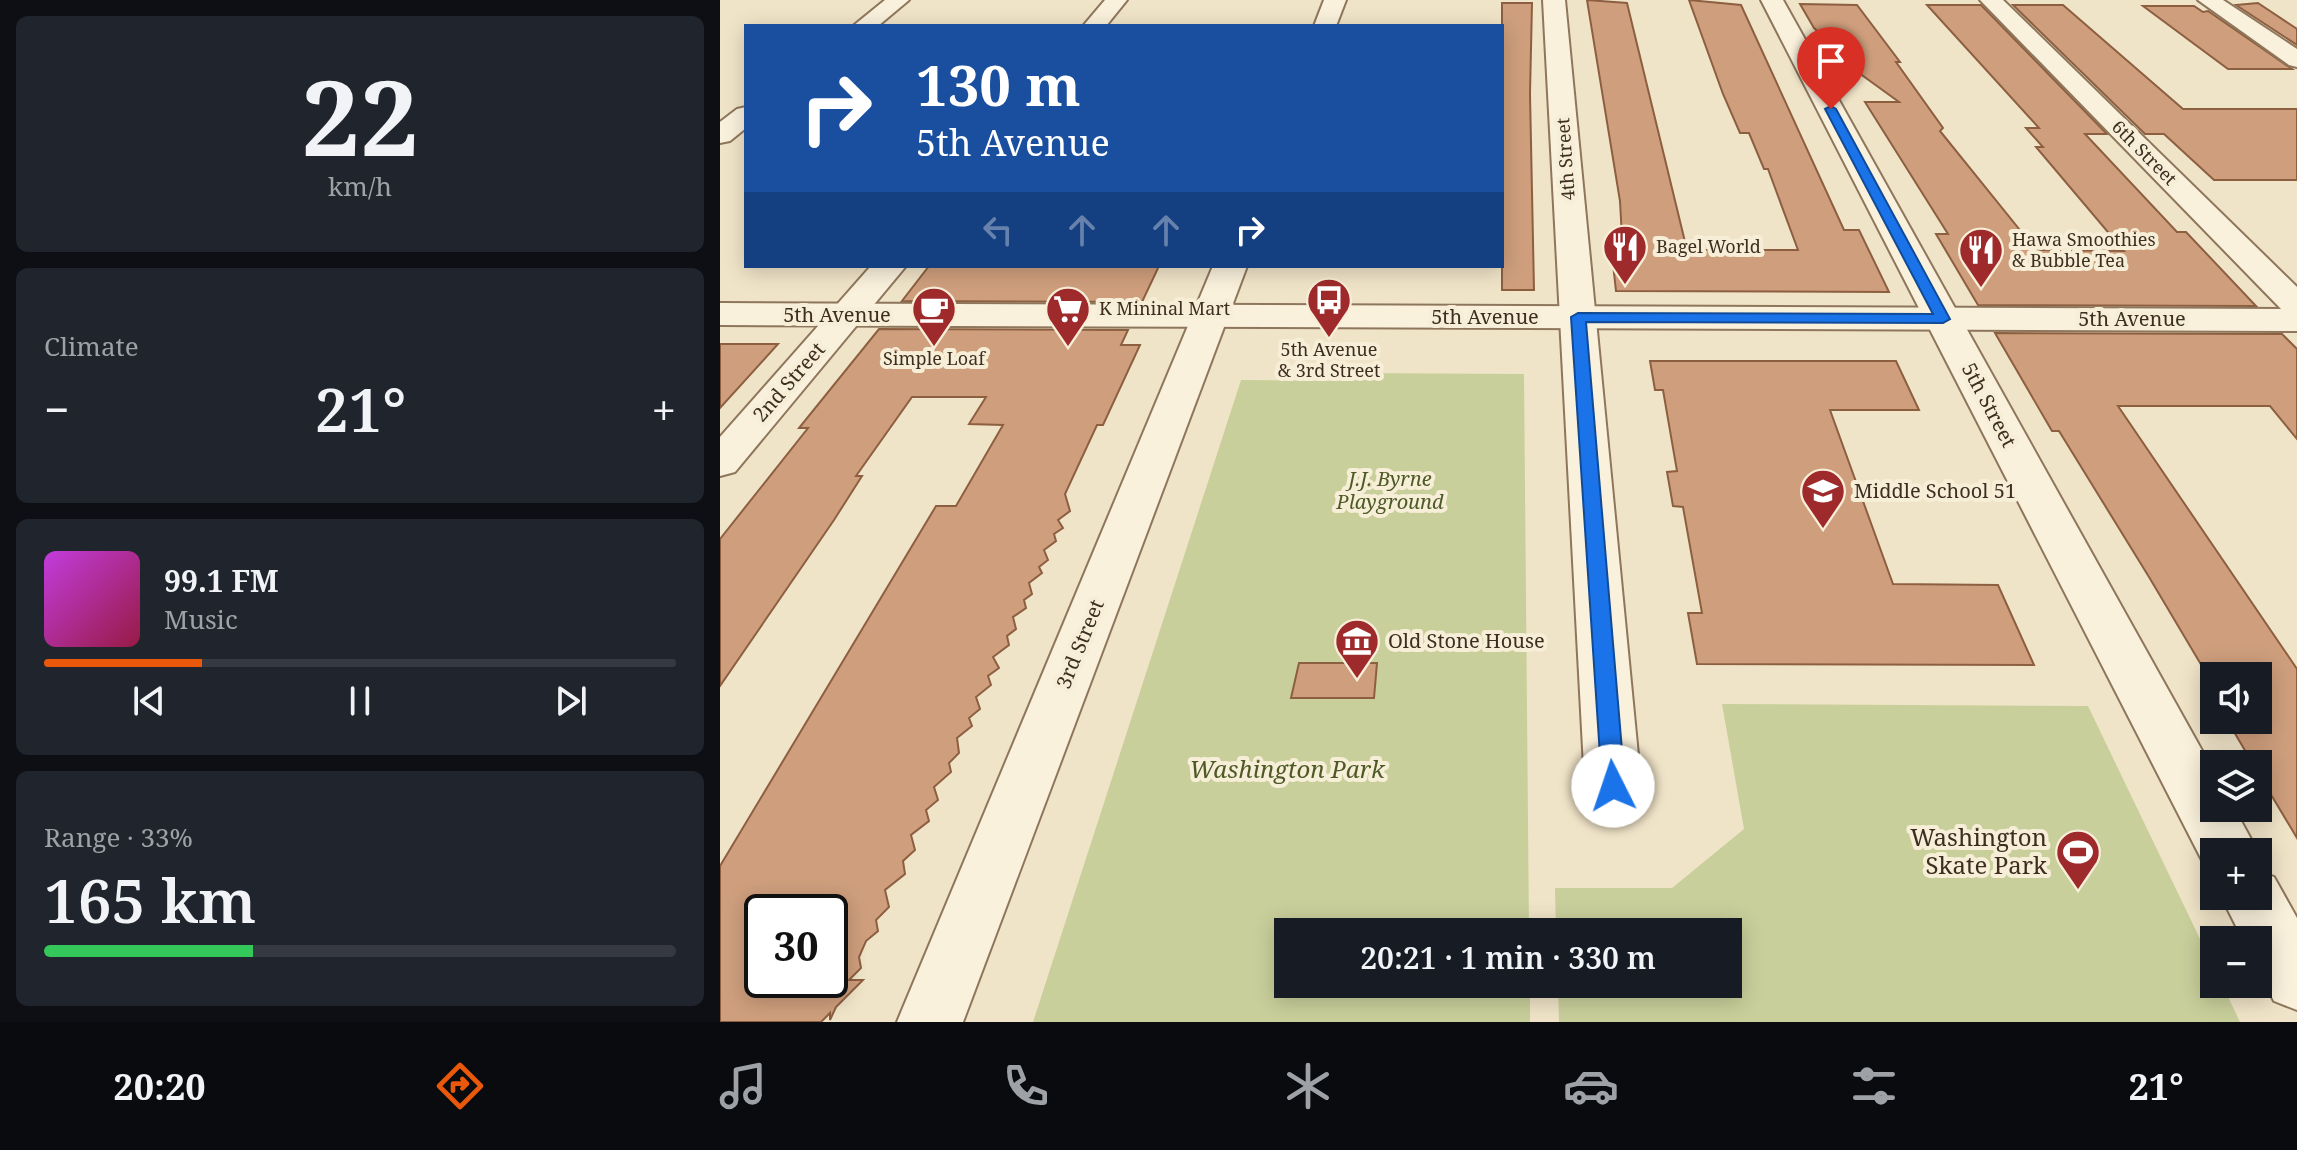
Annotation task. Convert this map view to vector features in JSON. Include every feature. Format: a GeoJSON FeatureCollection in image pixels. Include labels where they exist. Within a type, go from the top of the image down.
{"type":"FeatureCollection","features":[{"type":"Feature","properties":{"kind":"street"},"geometry":{"type":"LineString","coordinates":[[867,24],[898,0]]}},
{"type":"Feature","properties":{"kind":"street"},"geometry":{"type":"LineString","coordinates":[[1096,24],[1116,0]]}},
{"type":"Feature","properties":{"kind":"street"},"geometry":{"type":"LineString","coordinates":[[1326,24],[1335,0]]}},
{"type":"Feature","properties":{"kind":"street","name":"4th Street"},"geometry":{"type":"LineString","coordinates":[[1554,0],[1613,786]]}},
{"type":"Feature","properties":{"kind":"street","name":"5th Street"},"geometry":{"type":"LineString","coordinates":[[1772,0],[2221,838]]}},
{"type":"Feature","properties":{"kind":"street","name":"6th Street"},"geometry":{"type":"LineString","coordinates":[[1991,0],[2297,306]]}},
{"type":"Feature","properties":{"kind":"street"},"geometry":{"type":"LineString","coordinates":[[2209,0],[2297,60]]}},
{"type":"Feature","properties":{"kind":"street"},"geometry":{"type":"LineString","coordinates":[[720,135],[744,117]]}},
{"type":"Feature","properties":{"kind":"street","name":"2nd Street"},"geometry":{"type":"LineString","coordinates":[[720,463],[887,268]]}},
{"type":"Feature","properties":{"kind":"street","name":"3rd Street"},"geometry":{"type":"LineString","coordinates":[[930,1022],[1229,268]]}},
{"type":"Feature","properties":{"kind":"street","name":"5th Avenue"},"geometry":{"type":"LineString","coordinates":[[720,314],[2297,320]]}},
{"type":"Feature","properties":{"kind":"street"},"geometry":{"type":"LineString","coordinates":[[2260,910],[2297,980]]}},
{"type":"Feature","properties":{"kind":"green space","name":"Washington Park"},"geometry":{"type":"Polygon","coordinates":[[[1350,373],[1524,374],[1529,918],[1274,918],[1274,998],[1530,998],[1530,1022],[1033,1022],[1241,380],[1348,381],[1350,373]]]}},
{"type":"Feature","properties":{"kind":"green space"},"geometry":{"type":"Polygon","coordinates":[[[1722,704],[2088,706],[2200,939],[2200,998],[2229,998],[2240,1022],[1559,1022],[1558,998],[1742,998],[1742,918],[1556,918],[1555,888],[1672,888],[1744,829],[1722,704]]]}},
{"type":"Feature","properties":{"kind":"building"},"geometry":{"type":"Polygon","coordinates":[[[1587,0],[1627,3],[1687,250],[1798,250],[1768,169],[1764,169],[1749,133],[1740,133],[1689,0],[1741,5],[1844,230],[1859,230],[1889,292],[1616,291],[1610,237],[1622,238],[1620,201],[1587,0]]]}},
{"type":"Feature","properties":{"kind":"building"},"geometry":{"type":"Polygon","coordinates":[[[1502,3],[1532,3],[1530,94],[1534,290],[1502,290],[1502,3]]]}},
{"type":"Feature","properties":{"kind":"building"},"geometry":{"type":"Polygon","coordinates":[[[2258,3],[2297,29],[2297,45],[2236,5],[2258,3]]]}},
{"type":"Feature","properties":{"kind":"building"},"geometry":{"type":"Polygon","coordinates":[[[1800,4],[1857,5],[1900,62],[1896,62],[1943,128],[1940,131],[2036,250],[2124,251],[2036,147],[2043,147],[2026,128],[2039,128],[1927,5],[1981,5],[2107,134],[2085,134],[2177,232],[2186,232],[2256,306],[1978,305],[1936,234],[1948,234],[1865,102],[1899,102],[1837,57],[1800,4]]]}},
{"type":"Feature","properties":{"kind":"building"},"geometry":{"type":"Polygon","coordinates":[[[2013,5],[2063,5],[2183,109],[2297,109],[2297,180],[2214,180],[2164,134],[2145,134],[2013,5]]]}},
{"type":"Feature","properties":{"kind":"building"},"geometry":{"type":"Polygon","coordinates":[[[2143,6],[2194,6],[2203,12],[2208,11],[2292,69],[2228,69],[2143,6]]]}},
{"type":"Feature","properties":{"kind":"building"},"geometry":{"type":"Polygon","coordinates":[[[927,268],[1158,268],[1142,302],[902,301],[927,268]]]}},
{"type":"Feature","properties":{"kind":"building"},"geometry":{"type":"Polygon","coordinates":[[[879,329],[1128,330],[1121,345],[1140,345],[1103,425],[1097,425],[1065,494],[1070,511],[1058,520],[1063,528],[1054,534],[1056,541],[1044,550],[1048,560],[1039,567],[1042,573],[1029,583],[1032,594],[1024,600],[1026,608],[1013,617],[1016,629],[1007,636],[1009,645],[993,657],[999,668],[988,676],[991,685],[976,697],[980,709],[969,718],[972,726],[957,738],[959,753],[949,763],[951,772],[934,787],[938,800],[926,810],[929,821],[911,835],[915,850],[903,861],[905,874],[885,890],[889,907],[876,920],[878,931],[866,941],[859,957],[861,968],[849,980],[863,980],[848,995],[848,894],[744,894],[744,998],[845,998],[830,1020],[830,1013],[821,1022],[720,1022],[720,866],[936,506],[956,506],[1003,425],[969,424],[986,397],[912,397],[856,476],[862,476],[834,520],[720,686],[720,539],[808,428],[799,428],[879,329]]]}},
{"type":"Feature","properties":{"kind":"building"},"geometry":{"type":"Polygon","coordinates":[[[1995,333],[2282,334],[2297,349],[2297,439],[2270,406],[2118,406],[2297,669],[2297,838],[2272,796],[2272,750],[2245,750],[2235,734],[2272,734],[2272,662],[2200,663],[2059,431],[2052,431],[1995,333]]]}},
{"type":"Feature","properties":{"kind":"building"},"geometry":{"type":"Polygon","coordinates":[[[720,344],[778,344],[720,408],[720,344]]]}},
{"type":"Feature","properties":{"kind":"building"},"geometry":{"type":"Polygon","coordinates":[[[1650,361],[1896,361],[1919,410],[1830,410],[1893,584],[1998,585],[2034,665],[1697,664],[1688,613],[1702,613],[1683,507],[1673,506],[1667,472],[1677,471],[1663,390],[1655,390],[1650,361]]]}},
{"type":"Feature","properties":{"kind":"building","name":"Old Stone House"},"geometry":{"type":"Polygon","coordinates":[[[1299,663],[1377,663],[1374,698],[1291,698],[1299,663]]]}},
{"type":"Feature","properties":{"kind":"place","name":"Bagel World"},"geometry":{"type":"Point","coordinates":[1625,286]}},
{"type":"Feature","properties":{"kind":"place","name":"Hawa Smoothies & Bubble Tea"},"geometry":{"type":"Point","coordinates":[1981,289]}},
{"type":"Feature","properties":{"kind":"place","name":"5th Avenue & 3rd Street"},"geometry":{"type":"Point","coordinates":[1329,339]}},
{"type":"Feature","properties":{"kind":"place","name":"Simple Loaf"},"geometry":{"type":"Point","coordinates":[934,348]}},
{"type":"Feature","properties":{"kind":"place","name":"K Mininal Mart"},"geometry":{"type":"Point","coordinates":[1068,348]}},
{"type":"Feature","properties":{"kind":"place","name":"Middle School 51"},"geometry":{"type":"Point","coordinates":[1823,530]}},
{"type":"Feature","properties":{"kind":"place","name":"Old Stone House"},"geometry":{"type":"Point","coordinates":[1357,680]}},
{"type":"Feature","properties":{"kind":"place","name":"Washington Skate Park"},"geometry":{"type":"Point","coordinates":[2078,891]}},
{"type":"Feature","properties":{"kind":"route"},"geometry":{"type":"LineString","coordinates":[[1613,786],[1578,317],[1943,319],[1831,109]]}},
{"type":"Feature","properties":{"kind":"park label","name":"J.J. Byrne Playground"},"geometry":{"type":"Point","coordinates":[1390,490]}}]}
